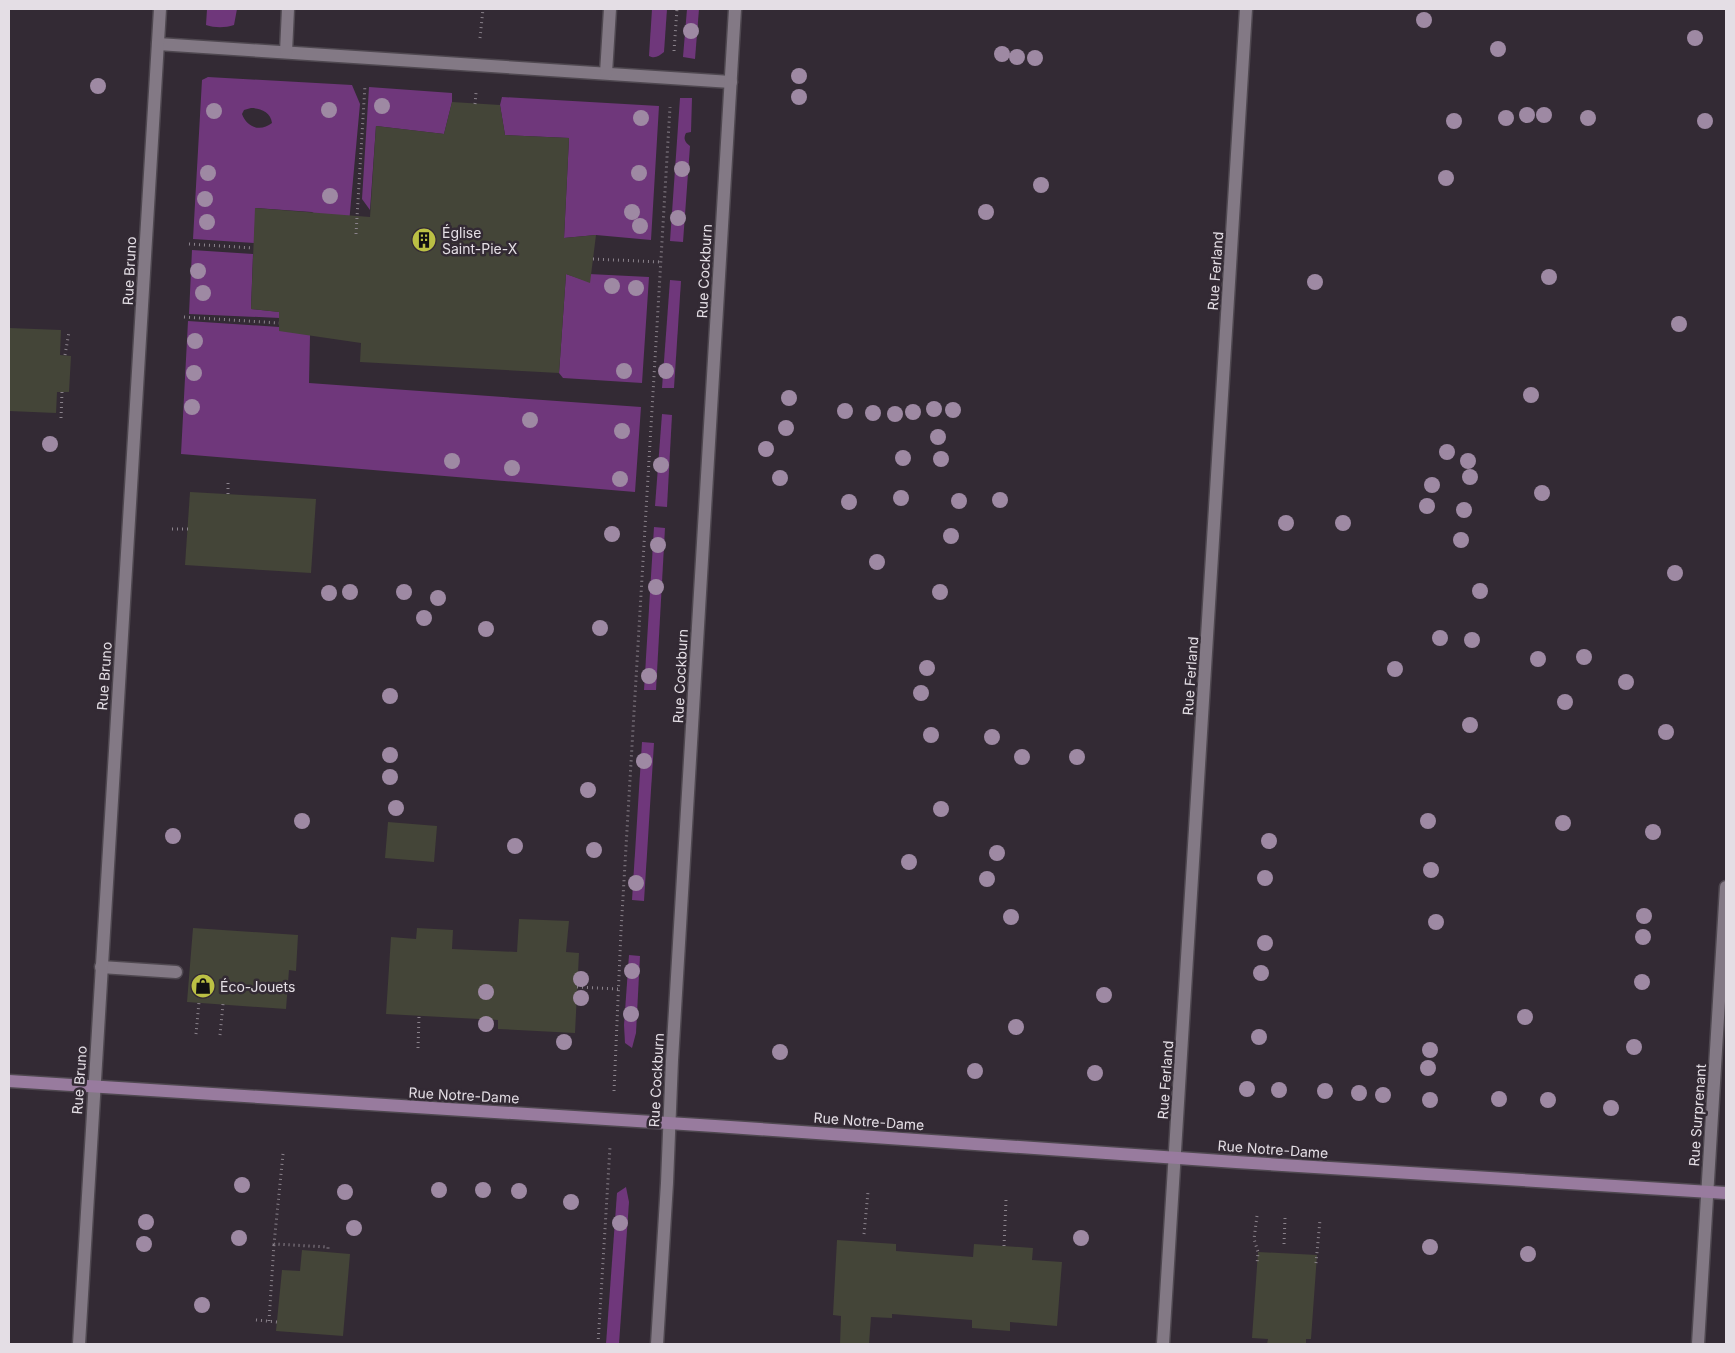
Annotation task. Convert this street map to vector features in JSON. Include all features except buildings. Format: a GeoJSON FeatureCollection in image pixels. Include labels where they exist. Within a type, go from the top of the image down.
{"type":"FeatureCollection","features":[{"type":"Feature","properties":{"kind":"street","name":"Rue Bruno"},"geometry":{"type":"LineString","coordinates":[[79,1344],[93,1088],[160,9]]}},
{"type":"Feature","properties":{"kind":"street"},"geometry":{"type":"LineString","coordinates":[[286,52],[288,9]]}},
{"type":"Feature","properties":{"kind":"street"},"geometry":{"type":"LineString","coordinates":[[606,73],[610,9]]}},
{"type":"Feature","properties":{"kind":"street","name":"Rue Cockburn"},"geometry":{"type":"LineString","coordinates":[[657,1344],[672,1060],[735,9]]}},
{"type":"Feature","properties":{"kind":"street","name":"Rue Ferland"},"geometry":{"type":"LineString","coordinates":[[1163,1344],[1246,9]]}},
{"type":"Feature","properties":{"kind":"street"},"geometry":{"type":"LineString","coordinates":[[158,44],[731,82]]}},
{"type":"Feature","properties":{"kind":"street","name":"Rue Surprenant"},"geometry":{"type":"LineString","coordinates":[[1698,1344],[1726,887]]}},
{"type":"Feature","properties":{"kind":"street"},"geometry":{"type":"LineString","coordinates":[[102,967],[176,972]]}},
{"type":"Feature","properties":{"kind":"street","name":"Rue Notre-Dame"},"geometry":{"type":"LineString","coordinates":[[9,1081],[93,1088],[669,1123],[1726,1193]]}},
{"type":"Feature","properties":{"kind":"path"},"geometry":{"type":"LineString","coordinates":[[481,28],[483,9]]}},
{"type":"Feature","properties":{"kind":"path"},"geometry":{"type":"LineString","coordinates":[[674,56],[677,9]]}},
{"type":"Feature","properties":{"kind":"path"},"geometry":{"type":"LineString","coordinates":[[356,234],[365,83]]}},
{"type":"Feature","properties":{"kind":"path"},"geometry":{"type":"LineString","coordinates":[[475,104],[476,90]]}},
{"type":"Feature","properties":{"kind":"path"},"geometry":{"type":"LineString","coordinates":[[616,1057],[670,100]]}},
{"type":"Feature","properties":{"kind":"path"},"geometry":{"type":"LineString","coordinates":[[188,244],[253,248]]}},
{"type":"Feature","properties":{"kind":"path"},"geometry":{"type":"LineString","coordinates":[[593,259],[661,262]]}},
{"type":"Feature","properties":{"kind":"path"},"geometry":{"type":"LineString","coordinates":[[184,317],[279,323]]}},
{"type":"Feature","properties":{"kind":"path"},"geometry":{"type":"LineString","coordinates":[[65,355],[69,332]]}},
{"type":"Feature","properties":{"kind":"path"},"geometry":{"type":"LineString","coordinates":[[61,418],[62,392]]}},
{"type":"Feature","properties":{"kind":"path"},"geometry":{"type":"LineString","coordinates":[[228,481],[228,494]]}},
{"type":"Feature","properties":{"kind":"path"},"geometry":{"type":"LineString","coordinates":[[172,528],[188,529]]}},
{"type":"Feature","properties":{"kind":"path"},"geometry":{"type":"LineString","coordinates":[[577,987],[619,989]]}},
{"type":"Feature","properties":{"kind":"path"},"geometry":{"type":"LineString","coordinates":[[196,1034],[199,1002]]}},
{"type":"Feature","properties":{"kind":"path"},"geometry":{"type":"LineString","coordinates":[[220,1035],[223,1004]]}},
{"type":"Feature","properties":{"kind":"path"},"geometry":{"type":"LineString","coordinates":[[418,1048],[419,1016]]}},
{"type":"Feature","properties":{"kind":"path"},"geometry":{"type":"LineString","coordinates":[[269,1321],[282,1154]]}},
{"type":"Feature","properties":{"kind":"path"},"geometry":{"type":"LineString","coordinates":[[598,1344],[609,1175]]}},
{"type":"Feature","properties":{"kind":"path"},"geometry":{"type":"LineString","coordinates":[[864,1234],[868,1192]]}},
{"type":"Feature","properties":{"kind":"path"},"geometry":{"type":"LineString","coordinates":[[1004,1246],[1006,1200]]}},
{"type":"Feature","properties":{"kind":"path"},"geometry":{"type":"LineString","coordinates":[[1256,1216],[1254,1239],[1258,1252],[1257,1265]]}},
{"type":"Feature","properties":{"kind":"path"},"geometry":{"type":"LineString","coordinates":[[1284,1244],[1285,1218]]}},
{"type":"Feature","properties":{"kind":"path"},"geometry":{"type":"LineString","coordinates":[[1316,1263],[1320,1220]]}},
{"type":"Feature","properties":{"kind":"path"},"geometry":{"type":"LineString","coordinates":[[274,1244],[328,1247],[328,1252]]}},
{"type":"Feature","properties":{"kind":"path"},"geometry":{"type":"LineString","coordinates":[[256,1320],[277,1322]]}},
{"type":"Feature","properties":{"kind":"shaded area"},"geometry":{"type":"Polygon","coordinates":[[[207,9],[237,9],[234,25],[213,27],[206,25],[207,9]]]}},
{"type":"Feature","properties":{"kind":"shaded area"},"geometry":{"type":"Polygon","coordinates":[[[652,9],[667,9],[664,52],[659,56],[653,57],[649,56],[652,9]]]}},
{"type":"Feature","properties":{"kind":"shaded area"},"geometry":{"type":"Polygon","coordinates":[[[687,9],[699,9],[695,59],[683,57],[687,9]]]}},
{"type":"Feature","properties":{"kind":"shaded area"},"geometry":{"type":"Polygon","coordinates":[[[208,77],[352,85],[360,104],[348,234],[312,212],[256,208],[254,243],[193,239],[202,80],[208,77]],[[254,108],[244,110],[242,114],[247,123],[259,128],[272,123],[267,113],[254,108]]]}},
{"type":"Feature","properties":{"kind":"shaded area"},"geometry":{"type":"Polygon","coordinates":[[[369,87],[452,93],[452,102],[444,134],[376,126],[370,210],[362,199],[369,87]]]}},
{"type":"Feature","properties":{"kind":"shaded area"},"geometry":{"type":"Polygon","coordinates":[[[502,97],[659,106],[651,240],[596,235],[564,238],[569,138],[505,135],[500,105],[502,97]]]}},
{"type":"Feature","properties":{"kind":"shaded area"},"geometry":{"type":"Polygon","coordinates":[[[680,98],[692,98],[691,132],[686,133],[685,137],[686,142],[690,146],[683,242],[670,241],[680,98]]]}},
{"type":"Feature","properties":{"kind":"shaded area"},"geometry":{"type":"Polygon","coordinates":[[[192,250],[253,254],[251,309],[280,312],[280,318],[189,314],[192,250]]]}},
{"type":"Feature","properties":{"kind":"shaded area"},"geometry":{"type":"Polygon","coordinates":[[[566,274],[590,282],[589,274],[649,277],[642,383],[563,378],[559,373],[566,274]]]}},
{"type":"Feature","properties":{"kind":"shaded area"},"geometry":{"type":"Polygon","coordinates":[[[670,280],[681,281],[674,388],[662,388],[670,280]]]}},
{"type":"Feature","properties":{"kind":"shaded area"},"geometry":{"type":"Polygon","coordinates":[[[188,321],[279,327],[310,335],[309,383],[641,407],[635,492],[181,454],[188,321]]]}},
{"type":"Feature","properties":{"kind":"shaded area"},"geometry":{"type":"Polygon","coordinates":[[[662,414],[672,415],[667,507],[655,506],[662,414]]]}},
{"type":"Feature","properties":{"kind":"shaded area"},"geometry":{"type":"Polygon","coordinates":[[[654,527],[665,528],[656,690],[644,690],[654,527]]]}},
{"type":"Feature","properties":{"kind":"shaded area"},"geometry":{"type":"Polygon","coordinates":[[[642,742],[654,743],[644,901],[632,900],[642,742]]]}},
{"type":"Feature","properties":{"kind":"shaded area"},"geometry":{"type":"Polygon","coordinates":[[[629,955],[640,956],[636,1033],[632,1048],[625,1043],[624,1025],[629,955]]]}},
{"type":"Feature","properties":{"kind":"shaded area"},"geometry":{"type":"Polygon","coordinates":[[[626,1187],[629,1202],[619,1344],[606,1344],[617,1193],[626,1187]]]}},
{"type":"Feature","properties":{"kind":"place","name":"Église Saint-Pie-X"},"geometry":{"type":"Point","coordinates":[424,240]}},
{"type":"Feature","properties":{"kind":"place","name":"Éco-Jouets"},"geometry":{"type":"Point","coordinates":[203,986]}}]}
